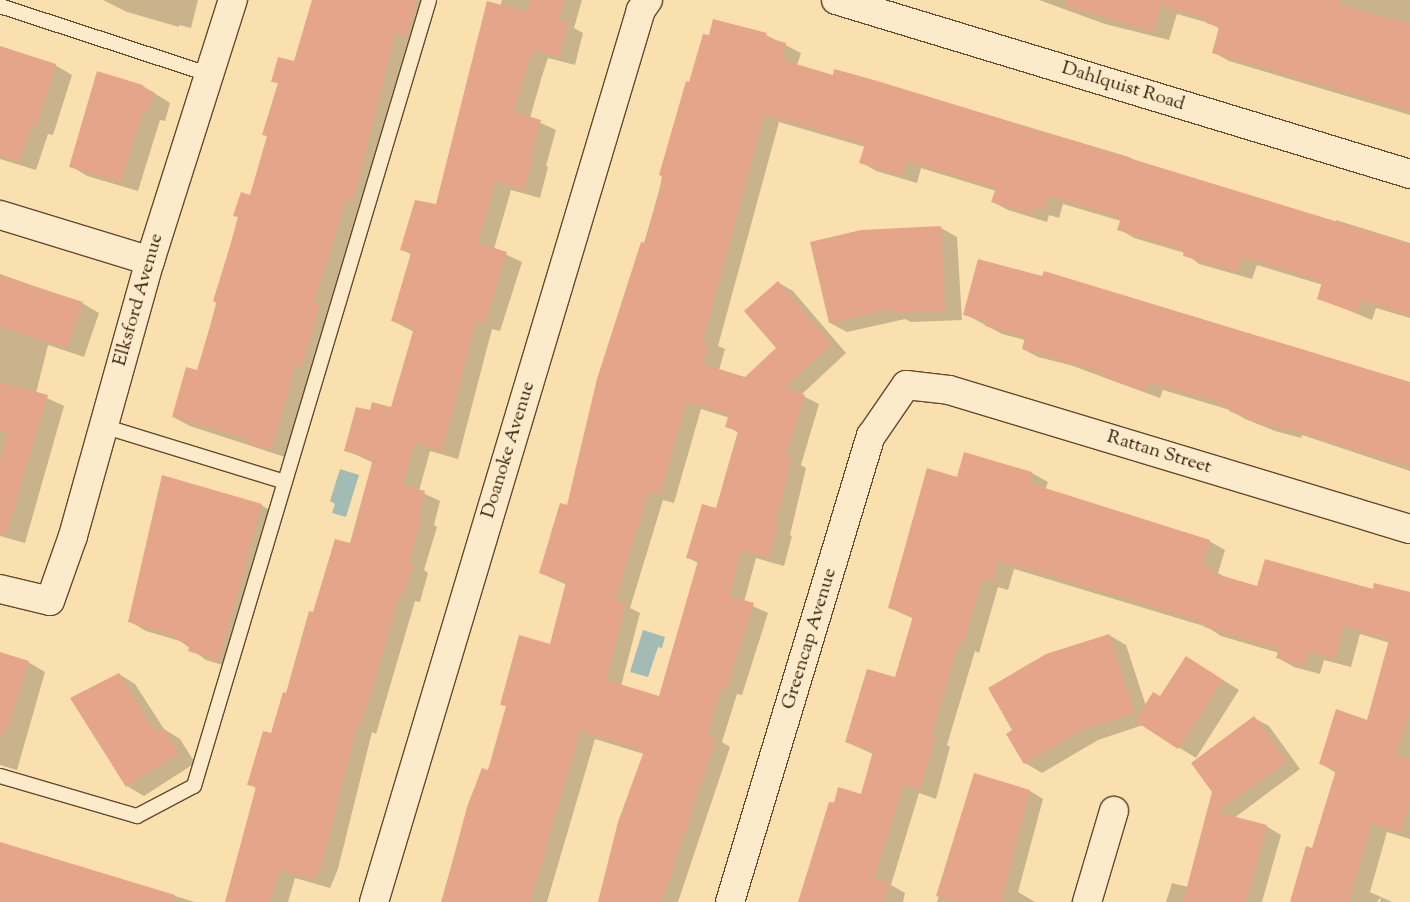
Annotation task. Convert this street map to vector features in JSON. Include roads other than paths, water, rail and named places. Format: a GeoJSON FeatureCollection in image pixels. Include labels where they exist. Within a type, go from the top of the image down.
{"type":"FeatureCollection","features":[{"type":"Feature","properties":{"kind":"street","name":"Elksford Avenue"},"geometry":{"type":"LineString","coordinates":[[0,589],[50,601],[73,536],[150,260],[233,0]]}},
{"type":"Feature","properties":{"kind":"street","name":"Doanoke Avenue"},"geometry":{"type":"LineString","coordinates":[[374,902],[641,10],[648,0]]}},
{"type":"Feature","properties":{"kind":"street","name":"Dahlquist Road"},"geometry":{"type":"LineString","coordinates":[[836,0],[1410,174]]}},
{"type":"Feature","properties":{"kind":"street"},"geometry":{"type":"LineString","coordinates":[[0,215],[150,260]]}},
{"type":"Feature","properties":{"kind":"street","name":"Rattan Street"},"geometry":{"type":"LineString","coordinates":[[906,385],[949,390],[1410,529]]}},
{"type":"Feature","properties":{"kind":"street","name":"Greencap Avenue"},"geometry":{"type":"LineString","coordinates":[[730,902],[871,436],[906,385]]}},
{"type":"Feature","properties":{"kind":"street"},"geometry":{"type":"LineString","coordinates":[[1086,902],[1114,811]]}},
{"type":"Feature","properties":{"kind":"lane"},"geometry":{"type":"LineString","coordinates":[[0,776],[137,816],[194,786],[430,0]]}},
{"type":"Feature","properties":{"kind":"lane"},"geometry":{"type":"LineString","coordinates":[[0,6],[208,74]]}},
{"type":"Feature","properties":{"kind":"lane"},"geometry":{"type":"LineString","coordinates":[[104,426],[285,482]]}},
{"type":"Feature","properties":{"kind":"water"},"geometry":{"type":"Polygon","coordinates":[[[340,469],[359,475],[346,517],[332,513],[335,504],[330,501],[340,469]]]}},
{"type":"Feature","properties":{"kind":"water"},"geometry":{"type":"Polygon","coordinates":[[[643,630],[665,637],[662,648],[658,647],[648,677],[630,672],[643,630]]]}}]}
